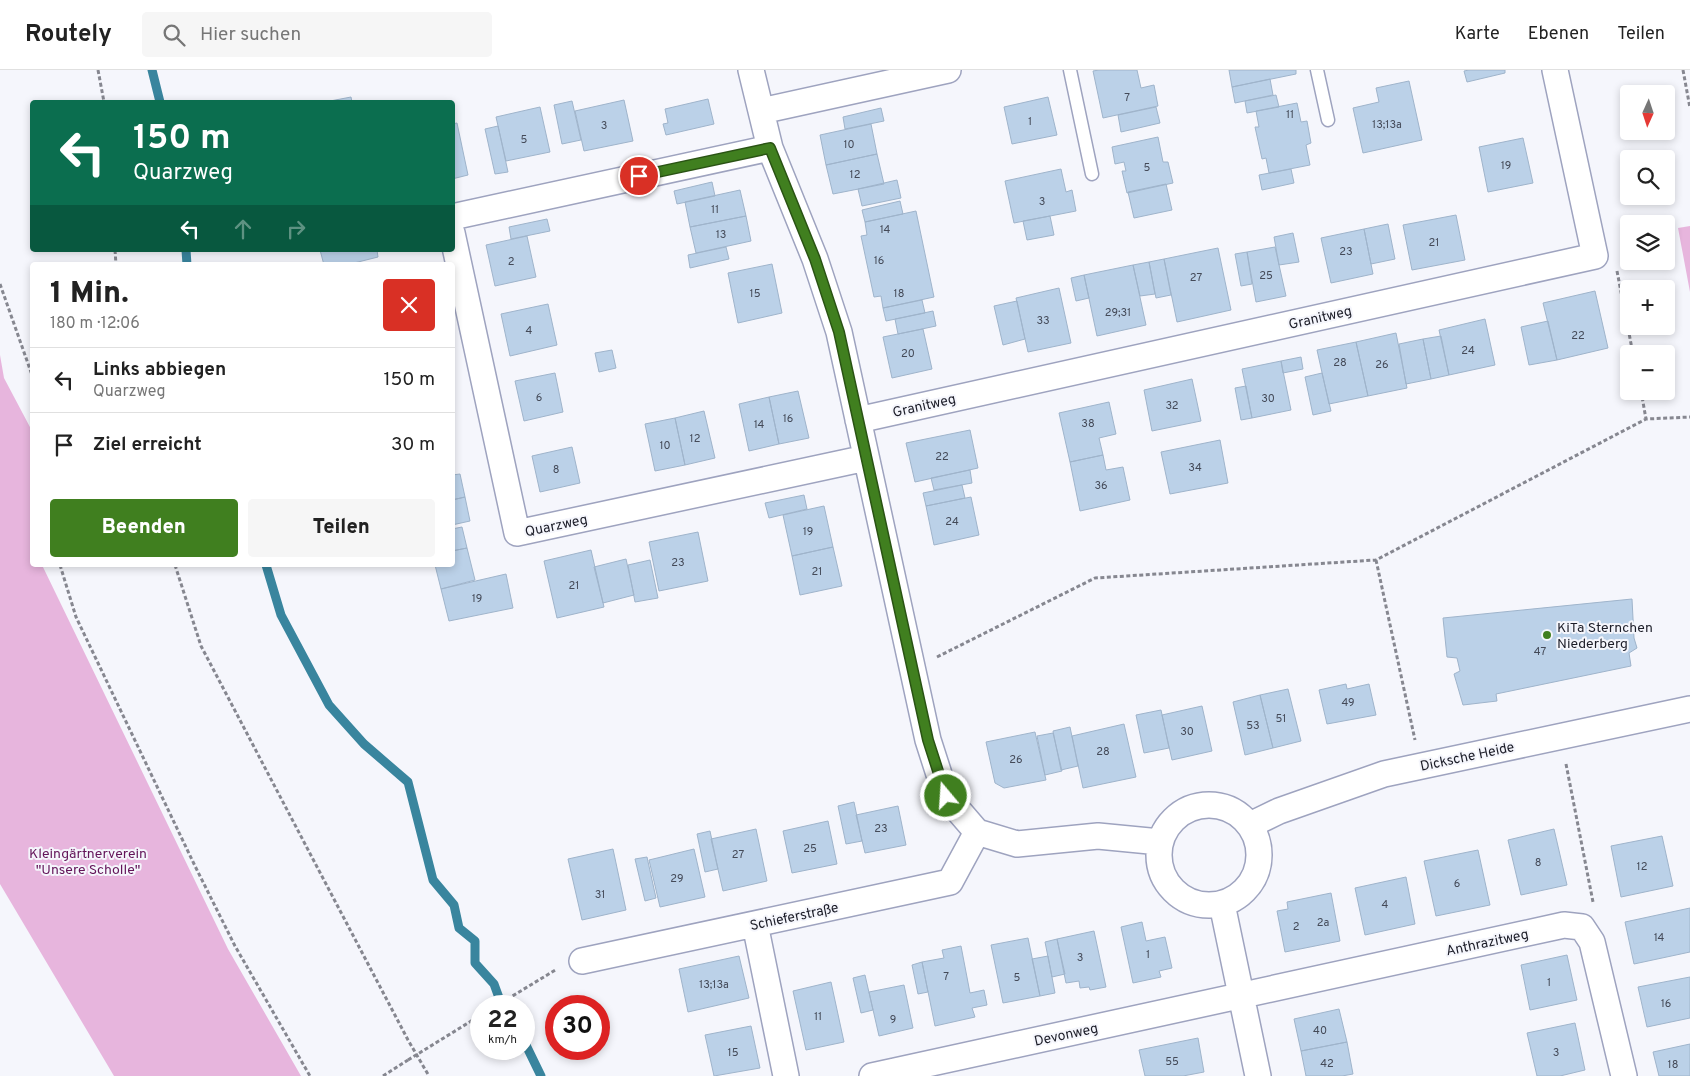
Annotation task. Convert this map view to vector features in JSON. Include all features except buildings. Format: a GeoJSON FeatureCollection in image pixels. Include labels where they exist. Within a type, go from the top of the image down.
{"type":"FeatureCollection","features":[{"type":"Feature","properties":{"kind":"street"},"geometry":{"type":"LineString","coordinates":[[751,70],[770,148],[815,259],[839,332],[928,740],[946,796],[977,832],[1017,844],[1098,836],[1160,842]]}},
{"type":"Feature","properties":{"kind":"street"},"geometry":{"type":"LineString","coordinates":[[760,111],[948,70]]}},
{"type":"Feature","properties":{"kind":"street"},"geometry":{"type":"LineString","coordinates":[[1555,70],[1595,256]]}},
{"type":"Feature","properties":{"kind":"street"},"geometry":{"type":"LineString","coordinates":[[455,216],[770,148]]}},
{"type":"Feature","properties":{"kind":"street","name":"Quarzweg"},"geometry":{"type":"LineString","coordinates":[[455,247],[517,533],[866,458]]}},
{"type":"Feature","properties":{"kind":"street","name":"Granitweg"},"geometry":{"type":"LineString","coordinates":[[858,420],[1595,256]]}},
{"type":"Feature","properties":{"kind":"street","name":"Dicksche Heide"},"geometry":{"type":"LineString","coordinates":[[1250,825],[1279,811],[1375,777],[1690,709]]}},
{"type":"Feature","properties":{"kind":"street"},"geometry":{"type":"LineString","coordinates":[[1208,804],[1224,806],[1239,814],[1250,825],[1257,840],[1260,856],[1257,872],[1249,886],[1237,897],[1222,904],[1205,905],[1188,900],[1174,890],[1163,876],[1159,859],[1160,842],[1167,827],[1178,815],[1192,807],[1208,804]]}},
{"type":"Feature","properties":{"kind":"street","name":"Schieferstraße"},"geometry":{"type":"LineString","coordinates":[[572,964],[950,882],[977,832]]}},
{"type":"Feature","properties":{"kind":"street"},"geometry":{"type":"LineString","coordinates":[[1222,904],[1258,1076]]}},
{"type":"Feature","properties":{"kind":"street"},"geometry":{"type":"LineString","coordinates":[[755,924],[786,1076]]}},
{"type":"Feature","properties":{"kind":"street","name":"Anthrazitweg"},"geometry":{"type":"LineString","coordinates":[[1241,996],[1564,925],[1582,928]]}},
{"type":"Feature","properties":{"kind":"street"},"geometry":{"type":"LineString","coordinates":[[1582,928],[1592,942],[1624,1076]]}},
{"type":"Feature","properties":{"kind":"street","name":"Devonweg"},"geometry":{"type":"LineString","coordinates":[[888,1074],[1241,996]]}},
{"type":"Feature","properties":{"kind":"lane"},"geometry":{"type":"LineString","coordinates":[[1070,70],[1092,174]]}},
{"type":"Feature","properties":{"kind":"lane"},"geometry":{"type":"LineString","coordinates":[[1317,70],[1328,120]]}},
{"type":"Feature","properties":{"kind":"path"},"geometry":{"type":"LineString","coordinates":[[98,70],[104,100]]}},
{"type":"Feature","properties":{"kind":"path"},"geometry":{"type":"LineString","coordinates":[[1683,70],[1690,108]]}},
{"type":"Feature","properties":{"kind":"path"},"geometry":{"type":"LineString","coordinates":[[1595,256],[1616,265],[1631,345]]}},
{"type":"Feature","properties":{"kind":"path"},"geometry":{"type":"LineString","coordinates":[[0,284],[30,369]]}},
{"type":"Feature","properties":{"kind":"path"},"geometry":{"type":"LineString","coordinates":[[1642,400],[1646,419]]}},
{"type":"Feature","properties":{"kind":"path"},"geometry":{"type":"LineString","coordinates":[[912,669],[1095,578],[1376,560],[1646,419],[1690,417]]}},
{"type":"Feature","properties":{"kind":"path"},"geometry":{"type":"LineString","coordinates":[[1376,560],[1421,766]]}},
{"type":"Feature","properties":{"kind":"path"},"geometry":{"type":"LineString","coordinates":[[61,567],[76,617],[195,866],[235,946],[310,1076]]}},
{"type":"Feature","properties":{"kind":"path"},"geometry":{"type":"LineString","coordinates":[[176,567],[201,646],[408,1040],[429,1076]]}},
{"type":"Feature","properties":{"kind":"path"},"geometry":{"type":"LineString","coordinates":[[1560,737],[1594,900],[1582,928]]}},
{"type":"Feature","properties":{"kind":"path"},"geometry":{"type":"LineString","coordinates":[[516,995],[572,964]]}},
{"type":"Feature","properties":{"kind":"path"},"geometry":{"type":"LineString","coordinates":[[383,1076],[470,1022]]}},
{"type":"Feature","properties":{"kind":"green space"},"geometry":{"type":"Polygon","coordinates":[[[1690,226],[1690,292],[1678,228],[1690,226]]]}},
{"type":"Feature","properties":{"kind":"green space","name":"Kleingärtnerverein \"Unsere Scholle\""},"geometry":{"type":"Polygon","coordinates":[[[0,355],[4,378],[30,427],[30,567],[43,567],[228,949],[301,1076],[114,1076],[0,884],[0,355]]]}},
{"type":"Feature","properties":{"kind":"waterway"},"geometry":{"type":"LineString","coordinates":[[152,70],[160,100]]}},
{"type":"Feature","properties":{"kind":"waterway"},"geometry":{"type":"LineString","coordinates":[[186,252],[187,262]]}},
{"type":"Feature","properties":{"kind":"waterway"},"geometry":{"type":"LineString","coordinates":[[267,567],[281,615],[329,705],[364,744],[408,782],[433,880],[454,905],[459,928],[475,941],[475,963],[494,984],[498,995]]}},
{"type":"Feature","properties":{"kind":"waterway"},"geometry":{"type":"LineString","coordinates":[[533,1060],[541,1076]]}},
{"type":"Feature","properties":{"kind":"place","name":"KiTa Sternchen Niederberg"},"geometry":{"type":"Point","coordinates":[1547,635]}},
{"type":"Feature","properties":{"kind":"route"},"geometry":{"type":"LineString","coordinates":[[639,176],[770,148],[787,196],[815,259],[839,332],[928,740],[946,796]]}}]}
